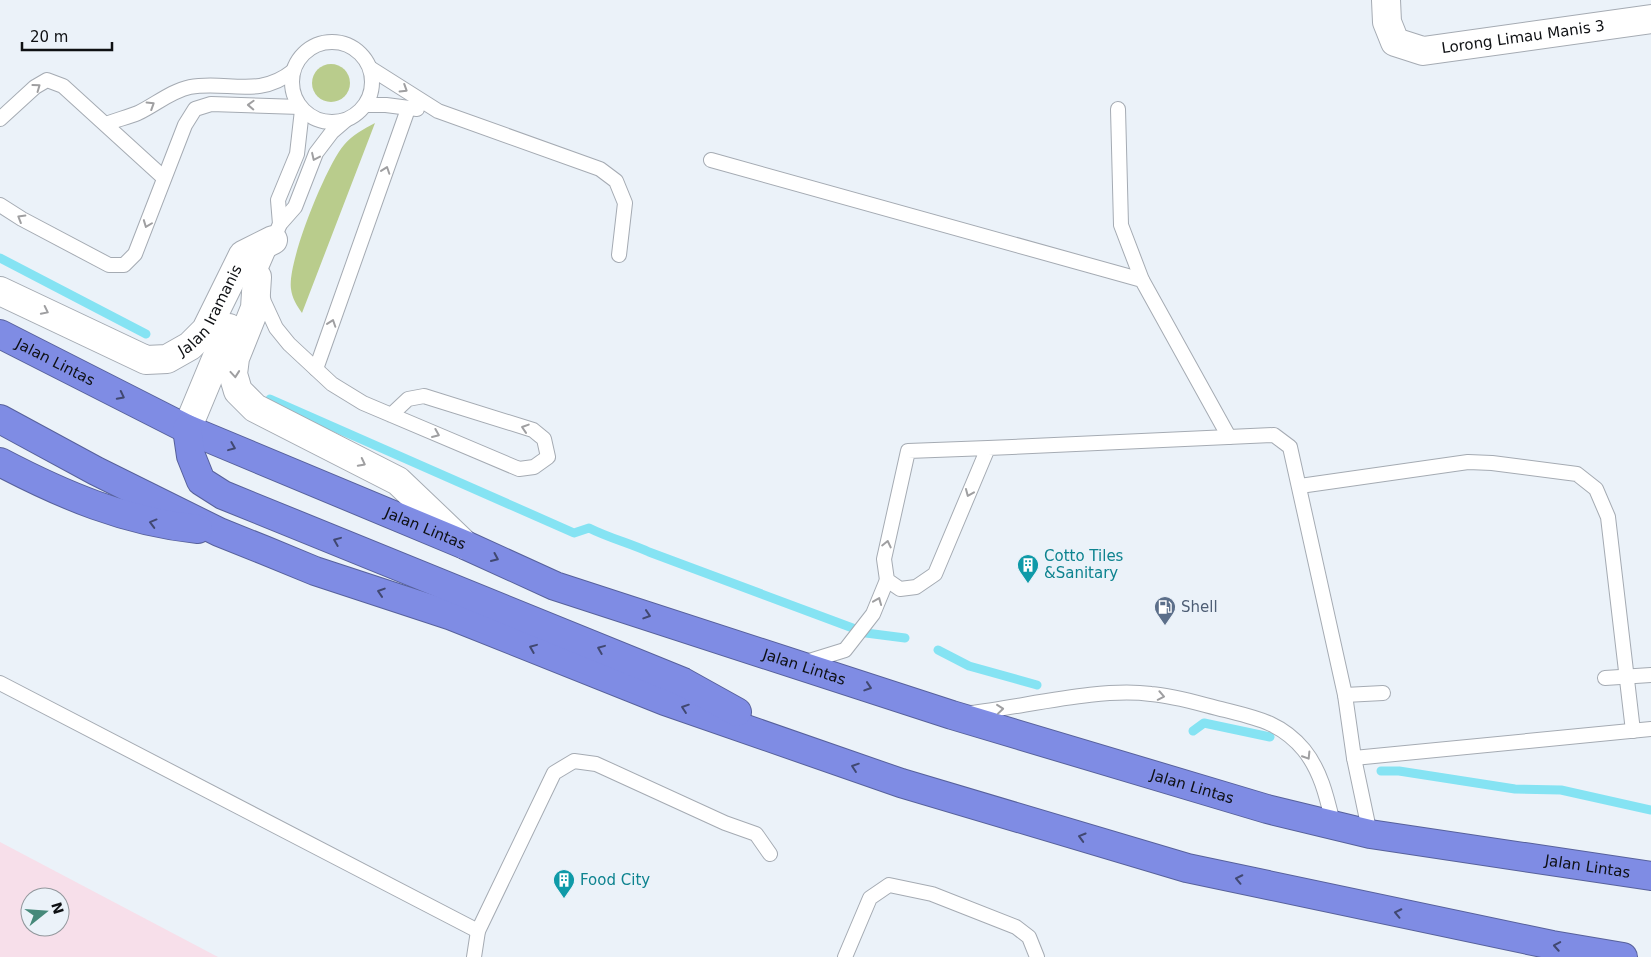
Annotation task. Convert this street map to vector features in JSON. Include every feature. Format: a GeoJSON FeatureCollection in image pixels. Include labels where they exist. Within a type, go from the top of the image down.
{"type":"FeatureCollection","features":[{"type":"Feature","properties":{"kind":"highway","name":"Jalan Lintas"},"geometry":{"type":"LineString","coordinates":[[0,334],[187,429],[465,545],[556,586],[952,715],[1267,809],[1370,834],[1651,876]]}},
{"type":"Feature","properties":{"kind":"highway"},"geometry":{"type":"LineString","coordinates":[[0,419],[96,472],[219,532],[315,570],[452,616],[665,701],[901,783],[1187,868],[1552,945],[1622,957]]}},
{"type":"Feature","properties":{"kind":"highway"},"geometry":{"type":"LineString","coordinates":[[187,429],[191,456],[202,481],[223,495],[683,682],[801,748]]}},
{"type":"Feature","properties":{"kind":"highway"},"geometry":{"type":"LineString","coordinates":[[0,462],[69,497],[134,518],[168,526],[219,532]]}},
{"type":"Feature","properties":{"kind":"street","name":"Lorong Limau Manis 3"},"geometry":{"type":"LineString","coordinates":[[1386,0],[1387,22],[1395,42],[1423,51],[1651,19]]}},
{"type":"Feature","properties":{"kind":"street","name":"Jalan Iramanis"},"geometry":{"type":"LineString","coordinates":[[0,291],[146,360],[167,359],[190,346],[206,330],[243,255],[277,232]]}},
{"type":"Feature","properties":{"kind":"street"},"geometry":{"type":"LineString","coordinates":[[187,429],[236,311],[257,277]]}},
{"type":"Feature","properties":{"kind":"street"},"geometry":{"type":"LineString","coordinates":[[257,277],[254,308],[235,358],[233,374],[238,391],[255,408],[398,481],[465,545]]}},
{"type":"Feature","properties":{"kind":"lane"},"geometry":{"type":"LineString","coordinates":[[346,120],[333,123],[320,121],[301,108],[294,96],[291,83],[298,59],[318,43],[343,42],[354,48],[364,57],[370,68],[373,80],[371,93],[366,105],[332,132],[316,153],[295,207],[277,232],[257,277],[264,302],[276,328],[332,384],[363,403],[391,415],[519,469],[534,467],[548,458],[544,439],[533,430],[424,396],[408,399],[391,415]]}},
{"type":"Feature","properties":{"kind":"lane"},"geometry":{"type":"LineString","coordinates":[[370,68],[438,111],[600,169],[616,182],[625,203],[619,256]]}},
{"type":"Feature","properties":{"kind":"lane"},"geometry":{"type":"LineString","coordinates":[[106,124],[138,113],[160,99],[190,87],[260,86],[282,80],[293,71]]}},
{"type":"Feature","properties":{"kind":"lane"},"geometry":{"type":"LineString","coordinates":[[0,119],[36,87],[47,80],[63,86],[164,178]]}},
{"type":"Feature","properties":{"kind":"lane"},"geometry":{"type":"LineString","coordinates":[[0,205],[22,219],[109,265],[124,265],[135,254],[185,126],[195,109],[211,104],[301,108]]}},
{"type":"Feature","properties":{"kind":"lane"},"geometry":{"type":"LineString","coordinates":[[366,105],[386,105],[438,111]]}},
{"type":"Feature","properties":{"kind":"lane"},"geometry":{"type":"LineString","coordinates":[[277,232],[278,200],[296,154],[301,108]]}},
{"type":"Feature","properties":{"kind":"lane"},"geometry":{"type":"LineString","coordinates":[[316,369],[408,109]]}},
{"type":"Feature","properties":{"kind":"lane"},"geometry":{"type":"LineString","coordinates":[[1118,109],[1121,225],[1142,280],[1229,437]]}},
{"type":"Feature","properties":{"kind":"lane"},"geometry":{"type":"LineString","coordinates":[[711,160],[1142,280]]}},
{"type":"Feature","properties":{"kind":"lane"},"geometry":{"type":"LineString","coordinates":[[798,665],[845,650],[868,621],[887,580],[884,559],[908,451],[1274,435],[1284,440],[1290,447],[1300,486],[1344,695],[1354,758],[1370,834]]}},
{"type":"Feature","properties":{"kind":"lane"},"geometry":{"type":"LineString","coordinates":[[887,580],[900,589],[916,587],[935,574],[988,448]]}},
{"type":"Feature","properties":{"kind":"lane"},"geometry":{"type":"LineString","coordinates":[[1300,486],[1468,462],[1492,463],[1577,474],[1596,489],[1608,517],[1633,731]]}},
{"type":"Feature","properties":{"kind":"lane"},"geometry":{"type":"LineString","coordinates":[[1605,678],[1651,675]]}},
{"type":"Feature","properties":{"kind":"lane"},"geometry":{"type":"LineString","coordinates":[[0,683],[478,931]]}},
{"type":"Feature","properties":{"kind":"lane"},"geometry":{"type":"LineString","coordinates":[[952,715],[1123,693],[1150,694],[1186,700],[1260,718],[1279,726],[1304,750],[1324,787],[1333,824]]}},
{"type":"Feature","properties":{"kind":"lane"},"geometry":{"type":"LineString","coordinates":[[1344,695],[1383,693]]}},
{"type":"Feature","properties":{"kind":"lane"},"geometry":{"type":"LineString","coordinates":[[1354,758],[1651,729]]}},
{"type":"Feature","properties":{"kind":"lane"},"geometry":{"type":"LineString","coordinates":[[474,957],[478,931],[554,773],[574,762],[596,764],[725,823],[756,834],[770,854]]}},
{"type":"Feature","properties":{"kind":"lane"},"geometry":{"type":"LineString","coordinates":[[844,957],[870,898],[889,885],[932,894],[1016,927],[1029,937],[1037,957]]}},
{"type":"Feature","properties":{"kind":"shaded area"},"geometry":{"type":"Polygon","coordinates":[[[0,842],[218,957],[0,957],[0,842]]]}},
{"type":"Feature","properties":{"kind":"green space"},"geometry":{"type":"Polygon","coordinates":[[[331,64],[345,69],[350,83],[345,97],[331,102],[317,97],[312,83],[317,69],[331,64]]]}},
{"type":"Feature","properties":{"kind":"green space"},"geometry":{"type":"Polygon","coordinates":[[[375,123],[302,313],[292,296],[291,276],[309,215],[336,156],[354,135],[375,123]]]}},
{"type":"Feature","properties":{"kind":"waterway"},"geometry":{"type":"LineString","coordinates":[[0,258],[146,334]]}},
{"type":"Feature","properties":{"kind":"waterway"},"geometry":{"type":"LineString","coordinates":[[270,399],[574,533],[589,528],[866,633],[905,638]]}},
{"type":"Feature","properties":{"kind":"waterway"},"geometry":{"type":"LineString","coordinates":[[938,650],[969,666],[1037,685]]}},
{"type":"Feature","properties":{"kind":"waterway"},"geometry":{"type":"LineString","coordinates":[[1193,731],[1204,723],[1270,737]]}},
{"type":"Feature","properties":{"kind":"waterway"},"geometry":{"type":"LineString","coordinates":[[1381,771],[1399,771],[1515,789],[1561,790],[1651,810]]}},
{"type":"Feature","properties":{"kind":"place","name":"Cotto Tiles &Sanitary"},"geometry":{"type":"Point","coordinates":[1028,584]}},
{"type":"Feature","properties":{"kind":"place","name":"Shell"},"geometry":{"type":"Point","coordinates":[1165,626]}},
{"type":"Feature","properties":{"kind":"place","name":"Food City"},"geometry":{"type":"Point","coordinates":[564,899]}}]}
